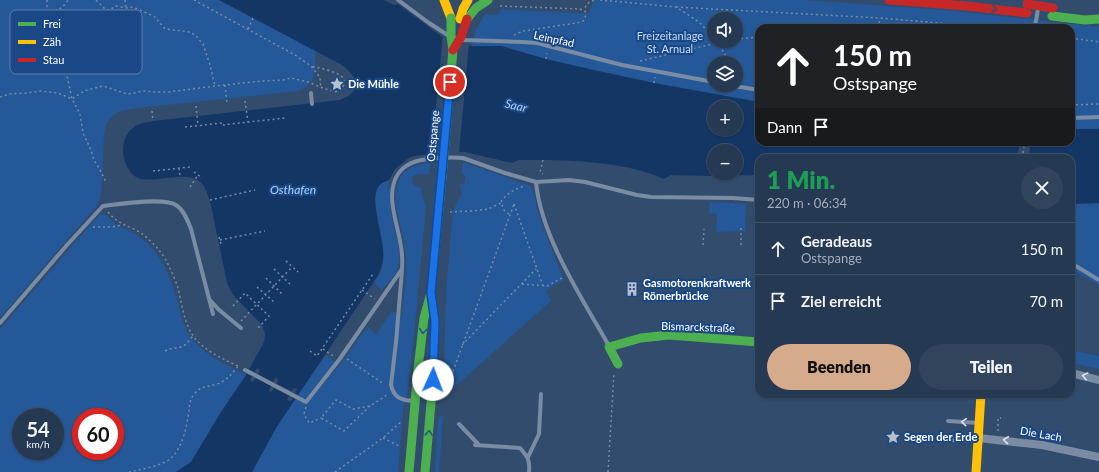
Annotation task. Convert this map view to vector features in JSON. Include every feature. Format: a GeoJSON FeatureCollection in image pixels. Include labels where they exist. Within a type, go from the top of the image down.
{"type":"FeatureCollection","features":[{"type":"Feature","properties":{"kind":"main road"},"geometry":{"type":"LineString","coordinates":[[444,0],[451,18],[453,50]]}},
{"type":"Feature","properties":{"kind":"main road"},"geometry":{"type":"LineString","coordinates":[[453,50],[461,37],[464,19],[463,9],[468,0]]}},
{"type":"Feature","properties":{"kind":"main road"},"geometry":{"type":"LineString","coordinates":[[464,19],[478,5],[488,0]]}},
{"type":"Feature","properties":{"kind":"main road"},"geometry":{"type":"LineString","coordinates":[[889,0],[960,5],[1025,6],[1085,20],[1099,19]]}},
{"type":"Feature","properties":{"kind":"main road"},"geometry":{"type":"LineString","coordinates":[[1052,12],[1099,16]]}},
{"type":"Feature","properties":{"kind":"main road","name":"Ostspange"},"geometry":{"type":"LineString","coordinates":[[431,293],[453,50]]}},
{"type":"Feature","properties":{"kind":"main road"},"geometry":{"type":"LineString","coordinates":[[409,472],[424,318],[431,293]]}},
{"type":"Feature","properties":{"kind":"main road"},"geometry":{"type":"LineString","coordinates":[[425,472],[433,380],[435,321],[431,293]]}},
{"type":"Feature","properties":{"kind":"main road","name":"Bismarckstraße"},"geometry":{"type":"LineString","coordinates":[[609,347],[641,338],[669,335],[755,342]]}},
{"type":"Feature","properties":{"kind":"main road"},"geometry":{"type":"LineString","coordinates":[[609,347],[618,364]]}},
{"type":"Feature","properties":{"kind":"main road"},"geometry":{"type":"LineString","coordinates":[[976,472],[981,398]]}},
{"type":"Feature","properties":{"kind":"street"},"geometry":{"type":"LineString","coordinates":[[1075,374],[1099,380]]}},
{"type":"Feature","properties":{"kind":"street","name":"Die Lach"},"geometry":{"type":"LineString","coordinates":[[978,440],[997,439],[1042,445],[1099,457]]}},
{"type":"Feature","properties":{"kind":"lane","name":"Leinpfad"},"geometry":{"type":"LineString","coordinates":[[398,0],[448,35],[462,40],[537,43],[622,65],[707,81]]}},
{"type":"Feature","properties":{"kind":"lane"},"geometry":{"type":"LineString","coordinates":[[1035,24],[1040,0]]}},
{"type":"Feature","properties":{"kind":"lane"},"geometry":{"type":"LineString","coordinates":[[743,87],[755,89]]}},
{"type":"Feature","properties":{"kind":"lane"},"geometry":{"type":"LineString","coordinates":[[311,93],[312,104]]}},
{"type":"Feature","properties":{"kind":"lane"},"geometry":{"type":"LineString","coordinates":[[1075,118],[1099,117]]}},
{"type":"Feature","properties":{"kind":"lane"},"geometry":{"type":"LineString","coordinates":[[415,401],[397,397],[393,393],[391,385],[402,268],[402,255],[392,200],[394,184],[397,176],[404,167],[418,160],[455,157],[463,158],[536,182],[569,180],[585,182],[651,197],[755,200]]}},
{"type":"Feature","properties":{"kind":"lane"},"geometry":{"type":"LineString","coordinates":[[536,182],[541,208],[553,241],[569,274],[609,347]]}},
{"type":"Feature","properties":{"kind":"lane"},"geometry":{"type":"LineString","coordinates":[[0,323],[103,206],[159,202],[168,202],[176,206],[187,219],[191,229],[213,314]]}},
{"type":"Feature","properties":{"kind":"lane"},"geometry":{"type":"LineString","coordinates":[[1075,265],[1099,280]]}},
{"type":"Feature","properties":{"kind":"lane"},"geometry":{"type":"LineString","coordinates":[[246,370],[304,401],[339,360],[402,268]]}},
{"type":"Feature","properties":{"kind":"lane"},"geometry":{"type":"LineString","coordinates":[[208,297],[218,309],[241,328]]}},
{"type":"Feature","properties":{"kind":"lane"},"geometry":{"type":"LineString","coordinates":[[528,457],[539,434],[541,394]]}},
{"type":"Feature","properties":{"kind":"lane"},"geometry":{"type":"LineString","coordinates":[[948,421],[979,423]]}},
{"type":"Feature","properties":{"kind":"lane"},"geometry":{"type":"LineString","coordinates":[[459,424],[480,445]]}},
{"type":"Feature","properties":{"kind":"lane"},"geometry":{"type":"LineString","coordinates":[[947,440],[978,440]]}},
{"type":"Feature","properties":{"kind":"lane"},"geometry":{"type":"LineString","coordinates":[[474,445],[520,448],[528,457],[530,463],[529,472]]}},
{"type":"Feature","properties":{"kind":"path"},"geometry":{"type":"LineString","coordinates":[[47,0],[49,10]]}},
{"type":"Feature","properties":{"kind":"path"},"geometry":{"type":"LineString","coordinates":[[57,10],[65,5],[68,0]]}},
{"type":"Feature","properties":{"kind":"path"},"geometry":{"type":"LineString","coordinates":[[96,0],[106,10],[116,6],[126,8],[131,7],[139,10]]}},
{"type":"Feature","properties":{"kind":"path"},"geometry":{"type":"LineString","coordinates":[[125,0],[126,8]]}},
{"type":"Feature","properties":{"kind":"path"},"geometry":{"type":"LineString","coordinates":[[194,0],[295,55],[311,66],[319,76],[321,82],[320,87]]}},
{"type":"Feature","properties":{"kind":"path"},"geometry":{"type":"LineString","coordinates":[[507,42],[515,34],[523,31],[582,22],[586,16],[586,6],[589,1],[595,0]]}},
{"type":"Feature","properties":{"kind":"path"},"geometry":{"type":"LineString","coordinates":[[600,0],[676,7],[880,18],[959,24]]}},
{"type":"Feature","properties":{"kind":"path"},"geometry":{"type":"LineString","coordinates":[[500,6],[580,9],[585,11]]}},
{"type":"Feature","properties":{"kind":"path"},"geometry":{"type":"LineString","coordinates":[[676,7],[699,22],[707,31]]}},
{"type":"Feature","properties":{"kind":"path"},"geometry":{"type":"LineString","coordinates":[[142,11],[155,17],[166,29],[186,31],[196,36],[203,44],[215,86]]}},
{"type":"Feature","properties":{"kind":"path"},"geometry":{"type":"LineString","coordinates":[[247,29],[253,18]]}},
{"type":"Feature","properties":{"kind":"path"},"geometry":{"type":"LineString","coordinates":[[879,24],[880,18]]}},
{"type":"Feature","properties":{"kind":"path"},"geometry":{"type":"LineString","coordinates":[[743,38],[755,37]]}},
{"type":"Feature","properties":{"kind":"path"},"geometry":{"type":"LineString","coordinates":[[1075,39],[1099,42]]}},
{"type":"Feature","properties":{"kind":"path"},"geometry":{"type":"LineString","coordinates":[[636,62],[707,45]]}},
{"type":"Feature","properties":{"kind":"path"},"geometry":{"type":"LineString","coordinates":[[546,59],[547,52]]}},
{"type":"Feature","properties":{"kind":"path"},"geometry":{"type":"LineString","coordinates":[[72,99],[84,91],[103,86],[127,94],[143,91],[168,92],[291,78],[308,82],[335,92],[341,90],[344,85],[344,79],[340,75],[311,66]]}},
{"type":"Feature","properties":{"kind":"path"},"geometry":{"type":"LineString","coordinates":[[67,74],[72,99],[80,114],[83,133],[94,160],[106,182]]}},
{"type":"Feature","properties":{"kind":"path"},"geometry":{"type":"LineString","coordinates":[[654,83],[656,75]]}},
{"type":"Feature","properties":{"kind":"path"},"geometry":{"type":"LineString","coordinates":[[225,85],[227,103]]}},
{"type":"Feature","properties":{"kind":"path"},"geometry":{"type":"LineString","coordinates":[[0,97],[9,94],[40,91],[58,93],[72,99]]}},
{"type":"Feature","properties":{"kind":"path"},"geometry":{"type":"LineString","coordinates":[[245,101],[248,122]]}},
{"type":"Feature","properties":{"kind":"path"},"geometry":{"type":"LineString","coordinates":[[1075,105],[1099,104]]}},
{"type":"Feature","properties":{"kind":"path"},"geometry":{"type":"LineString","coordinates":[[196,106],[198,126]]}},
{"type":"Feature","properties":{"kind":"path"},"geometry":{"type":"LineString","coordinates":[[152,111],[153,121]]}},
{"type":"Feature","properties":{"kind":"path"},"geometry":{"type":"LineString","coordinates":[[185,127],[222,123],[222,125],[285,118]]}},
{"type":"Feature","properties":{"kind":"path"},"geometry":{"type":"LineString","coordinates":[[541,170],[543,160]]}},
{"type":"Feature","properties":{"kind":"path"},"geometry":{"type":"LineString","coordinates":[[153,170],[190,167]]}},
{"type":"Feature","properties":{"kind":"path"},"geometry":{"type":"LineString","coordinates":[[179,168],[180,176]]}},
{"type":"Feature","properties":{"kind":"path"},"geometry":{"type":"LineString","coordinates":[[194,172],[202,178]]}},
{"type":"Feature","properties":{"kind":"path"},"geometry":{"type":"LineString","coordinates":[[190,187],[198,175]]}},
{"type":"Feature","properties":{"kind":"path"},"geometry":{"type":"LineString","coordinates":[[450,212],[488,209],[502,202],[504,198],[513,191],[522,186],[536,182]]}},
{"type":"Feature","properties":{"kind":"path"},"geometry":{"type":"LineString","coordinates":[[210,200],[255,190]]}},
{"type":"Feature","properties":{"kind":"path"},"geometry":{"type":"LineString","coordinates":[[502,202],[504,210],[509,214]]}},
{"type":"Feature","properties":{"kind":"path"},"geometry":{"type":"LineString","coordinates":[[440,383],[449,379],[451,376],[509,214],[514,204],[543,286]]}},
{"type":"Feature","properties":{"kind":"path"},"geometry":{"type":"LineString","coordinates":[[103,206],[117,222],[137,231],[150,241],[166,260],[177,286],[186,321],[193,336],[206,349],[246,370]]}},
{"type":"Feature","properties":{"kind":"path"},"geometry":{"type":"LineString","coordinates":[[84,227],[111,227],[123,225]]}},
{"type":"Feature","properties":{"kind":"path"},"geometry":{"type":"LineString","coordinates":[[741,228],[741,244]]}},
{"type":"Feature","properties":{"kind":"path"},"geometry":{"type":"LineString","coordinates":[[703,245],[704,230]]}},
{"type":"Feature","properties":{"kind":"path"},"geometry":{"type":"LineString","coordinates":[[220,240],[265,231]]}},
{"type":"Feature","properties":{"kind":"path"},"geometry":{"type":"LineString","coordinates":[[219,237],[221,244]]}},
{"type":"Feature","properties":{"kind":"path"},"geometry":{"type":"LineString","coordinates":[[286,261],[298,272]]}},
{"type":"Feature","properties":{"kind":"path"},"geometry":{"type":"LineString","coordinates":[[245,316],[292,267]]}},
{"type":"Feature","properties":{"kind":"path"},"geometry":{"type":"LineString","coordinates":[[274,269],[291,285]]}},
{"type":"Feature","properties":{"kind":"path"},"geometry":{"type":"LineString","coordinates":[[462,346],[536,269]]}},
{"type":"Feature","properties":{"kind":"path"},"geometry":{"type":"LineString","coordinates":[[310,351],[317,356],[373,274]]}},
{"type":"Feature","properties":{"kind":"path"},"geometry":{"type":"LineString","coordinates":[[522,284],[547,286],[569,274]]}},
{"type":"Feature","properties":{"kind":"path"},"geometry":{"type":"LineString","coordinates":[[266,278],[282,294]]}},
{"type":"Feature","properties":{"kind":"path"},"geometry":{"type":"LineString","coordinates":[[257,287],[274,302]]}},
{"type":"Feature","properties":{"kind":"path"},"geometry":{"type":"LineString","coordinates":[[362,290],[379,302]]}},
{"type":"Feature","properties":{"kind":"path"},"geometry":{"type":"LineString","coordinates":[[233,306],[245,293],[269,316],[258,328]]}},
{"type":"Feature","properties":{"kind":"path"},"geometry":{"type":"LineString","coordinates":[[166,351],[171,348],[181,347],[189,342],[193,336]]}},
{"type":"Feature","properties":{"kind":"path"},"geometry":{"type":"LineString","coordinates":[[322,349],[339,360]]}},
{"type":"Feature","properties":{"kind":"path"},"geometry":{"type":"LineString","coordinates":[[353,363],[384,384],[391,385]]}},
{"type":"Feature","properties":{"kind":"path"},"geometry":{"type":"LineString","coordinates":[[608,472],[614,372],[618,364]]}},
{"type":"Feature","properties":{"kind":"path"},"geometry":{"type":"LineString","coordinates":[[129,472],[170,460],[179,446],[184,433],[188,416],[189,402],[192,397],[199,389],[205,386],[215,385],[222,382],[232,374],[238,366]]}},
{"type":"Feature","properties":{"kind":"path"},"geometry":{"type":"LineString","coordinates":[[321,418],[344,431],[370,406],[385,395],[393,393]]}},
{"type":"Feature","properties":{"kind":"path"},"geometry":{"type":"LineString","coordinates":[[304,401],[307,406],[304,414],[309,423],[321,418],[336,400],[352,409],[370,406]]}},
{"type":"Feature","properties":{"kind":"path"},"geometry":{"type":"LineString","coordinates":[[997,439],[998,418],[1001,418]]}},
{"type":"Feature","properties":{"kind":"path"},"geometry":{"type":"LineString","coordinates":[[335,472],[383,438],[394,427],[406,419]]}},
{"type":"Feature","properties":{"kind":"path"},"geometry":{"type":"LineString","coordinates":[[383,438],[403,448]]}},
{"type":"Feature","properties":{"kind":"green space"},"geometry":{"type":"Polygon","coordinates":[[[0,0],[219,0],[315,50],[315,69],[313,79],[305,87],[298,91],[138,108],[120,111],[112,116],[106,124],[104,135],[100,200],[95,208],[0,318],[0,0]]]}},
{"type":"Feature","properties":{"kind":"green space","name":"Freizeitanlage St. Arnual"},"geometry":{"type":"Polygon","coordinates":[[[594,0],[804,0],[945,10],[1072,24],[755,24],[755,101],[654,83],[589,69],[501,46],[472,46],[476,29],[485,14],[495,15],[500,12],[501,9],[589,14],[594,0]]]}},
{"type":"Feature","properties":{"kind":"green space","name":"Freizeitanlage St. Arnual"},"geometry":{"type":"Polygon","coordinates":[[[1075,24],[1099,27],[1099,129],[1075,129],[1075,24]]]}},
{"type":"Feature","properties":{"kind":"green space"},"geometry":{"type":"Polygon","coordinates":[[[463,162],[530,186],[544,230],[564,280],[546,290],[551,301],[441,399],[444,369],[446,291],[453,211],[462,193],[460,184],[464,183],[465,180],[462,173],[463,162]]]}},
{"type":"Feature","properties":{"kind":"green space"},"geometry":{"type":"Polygon","coordinates":[[[430,163],[429,174],[418,174],[413,176],[412,181],[415,186],[421,188],[426,207],[414,336],[407,395],[403,410],[398,472],[252,472],[276,428],[326,355],[335,362],[305,399],[304,398],[302,402],[306,404],[340,365],[367,327],[376,334],[392,311],[402,316],[406,278],[406,254],[397,207],[396,195],[398,183],[403,174],[412,167],[430,163]]]}},
{"type":"Feature","properties":{"kind":"green space"},"geometry":{"type":"Polygon","coordinates":[[[389,180],[387,193],[391,184],[390,208],[399,247],[399,261],[396,273],[382,290],[373,283],[382,269],[384,255],[375,196],[379,185],[389,180]]]}},
{"type":"Feature","properties":{"kind":"green space"},"geometry":{"type":"Polygon","coordinates":[[[710,202],[746,204],[745,231],[716,232],[717,214],[709,213],[710,202]]]}},
{"type":"Feature","properties":{"kind":"green space"},"geometry":{"type":"Polygon","coordinates":[[[1099,203],[1099,285],[1075,271],[1075,204],[1099,203]]]}},
{"type":"Feature","properties":{"kind":"green space"},"geometry":{"type":"Polygon","coordinates":[[[100,214],[108,216],[118,226],[128,230],[148,244],[159,257],[176,295],[186,329],[197,344],[216,359],[246,375],[221,412],[191,462],[176,472],[0,472],[0,329],[100,214]]]}},
{"type":"Feature","properties":{"kind":"green space"},"geometry":{"type":"Polygon","coordinates":[[[1075,351],[1099,356],[1099,369],[1075,364],[1075,351]]]}},
{"type":"Feature","properties":{"kind":"green space"},"geometry":{"type":"Polygon","coordinates":[[[443,415],[439,472],[435,472],[438,419],[443,415]]]}},
{"type":"Feature","properties":{"kind":"water"},"geometry":{"type":"Polygon","coordinates":[[[219,0],[384,0],[394,5],[398,4],[445,39],[459,44],[472,46],[501,46],[589,69],[654,83],[755,101],[755,146],[1075,146],[1075,129],[1099,129],[1099,203],[1075,204],[1075,154],[755,154],[755,175],[743,175],[743,144],[707,144],[707,176],[671,175],[664,179],[630,168],[593,162],[519,160],[512,163],[465,152],[444,151],[415,156],[409,158],[395,169],[389,180],[378,187],[375,195],[383,253],[379,274],[276,428],[252,472],[176,472],[191,462],[221,412],[246,375],[264,342],[265,334],[262,325],[233,295],[227,283],[211,206],[203,185],[190,177],[150,180],[136,177],[127,167],[123,153],[125,139],[128,133],[135,126],[153,121],[340,100],[353,92],[355,88],[356,83],[351,73],[340,64],[219,0]]]}},
{"type":"Feature","properties":{"kind":"pier"},"geometry":{"type":"Polygon","coordinates":[[[443,35],[459,43],[469,44],[459,153],[433,154],[431,156],[443,35]]]}},
{"type":"Feature","properties":{"kind":"pier"},"geometry":{"type":"Polygon","coordinates":[[[1019,146],[1030,146],[1029,154],[1018,154],[1019,146]]]}},
{"type":"Feature","properties":{"kind":"pier"},"geometry":{"type":"Polygon","coordinates":[[[257,368],[260,370],[258,374],[273,382],[275,378],[277,378],[277,384],[292,391],[294,388],[297,389],[295,393],[300,396],[297,400],[293,398],[291,401],[287,400],[289,396],[274,388],[270,392],[269,390],[271,386],[256,378],[253,382],[250,381],[252,376],[245,373],[248,369],[255,372],[257,368]]]}},
{"type":"Feature","properties":{"kind":"traffic: fast"},"geometry":{"type":"LineString","coordinates":[[467,19],[476,8],[488,0]]}},
{"type":"Feature","properties":{"kind":"traffic: fast"},"geometry":{"type":"LineString","coordinates":[[1052,16],[1085,20],[1099,19]]}},
{"type":"Feature","properties":{"kind":"traffic: fast"},"geometry":{"type":"LineString","coordinates":[[451,18],[453,50]]}},
{"type":"Feature","properties":{"kind":"traffic: fast"},"geometry":{"type":"LineString","coordinates":[[442,177],[455,41]]}},
{"type":"Feature","properties":{"kind":"traffic: fast"},"geometry":{"type":"LineString","coordinates":[[409,472],[418,369],[424,318],[431,293],[442,177]]}},
{"type":"Feature","properties":{"kind":"traffic: fast"},"geometry":{"type":"LineString","coordinates":[[425,472],[433,380],[435,321],[432,299]]}},
{"type":"Feature","properties":{"kind":"traffic: fast"},"geometry":{"type":"LineString","coordinates":[[618,364],[609,347],[641,338],[669,335],[755,342]]}},
{"type":"Feature","properties":{"kind":"traffic: slow"},"geometry":{"type":"LineString","coordinates":[[444,0],[451,18]]}},
{"type":"Feature","properties":{"kind":"traffic: slow"},"geometry":{"type":"LineString","coordinates":[[460,19],[468,0]]}},
{"type":"Feature","properties":{"kind":"traffic: slow"},"geometry":{"type":"LineString","coordinates":[[976,472],[981,398]]}},
{"type":"Feature","properties":{"kind":"traffic: jam"},"geometry":{"type":"LineString","coordinates":[[889,0],[967,6],[1027,13]]}},
{"type":"Feature","properties":{"kind":"traffic: jam"},"geometry":{"type":"LineString","coordinates":[[1027,4],[1053,8]]}},
{"type":"Feature","properties":{"kind":"traffic: jam"},"geometry":{"type":"LineString","coordinates":[[453,50],[461,37],[467,19]]}},
{"type":"Feature","properties":{"kind":"place","name":"Die Mühle"},"geometry":{"type":"Point","coordinates":[337,84]}},
{"type":"Feature","properties":{"kind":"place","name":"Gasmotorenkraftwerk Römerbrücke"},"geometry":{"type":"Point","coordinates":[632,289]}},
{"type":"Feature","properties":{"kind":"place","name":"Segen der Erde"},"geometry":{"type":"Point","coordinates":[893,437]}},
{"type":"Feature","properties":{"kind":"route"},"geometry":{"type":"LineString","coordinates":[[433,380],[435,321],[431,293],[450,82]]}},
{"type":"Feature","properties":{"kind":"water label","name":"Saar"},"geometry":{"type":"Point","coordinates":[516,106]}},
{"type":"Feature","properties":{"kind":"water label","name":"Osthafen"},"geometry":{"type":"Point","coordinates":[293,190]}}]}
